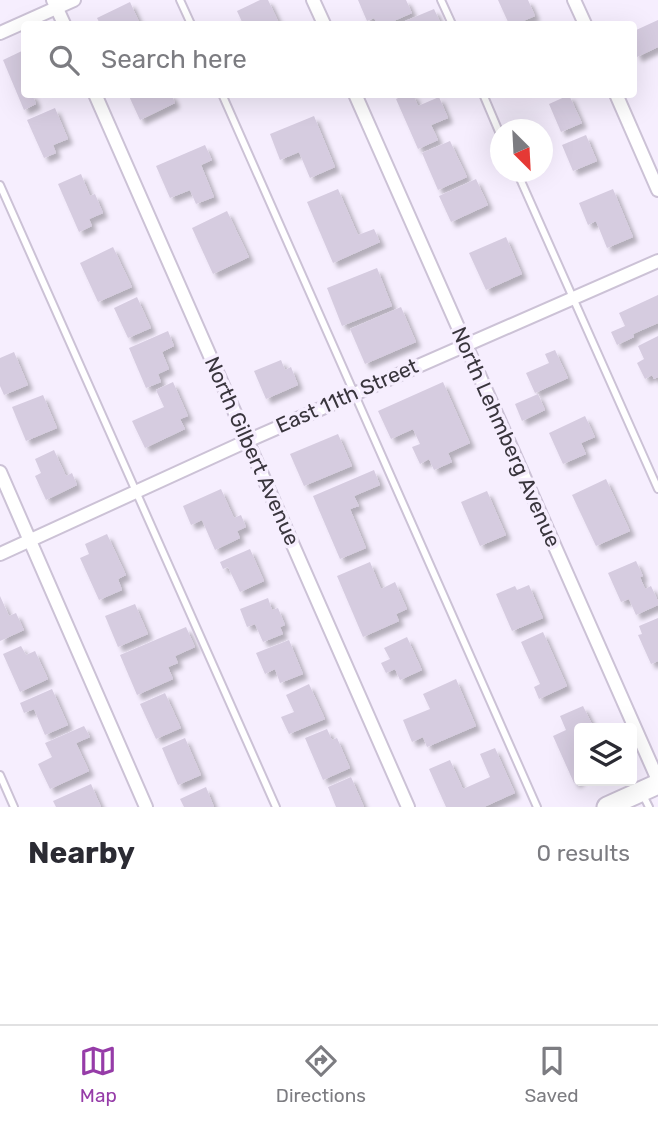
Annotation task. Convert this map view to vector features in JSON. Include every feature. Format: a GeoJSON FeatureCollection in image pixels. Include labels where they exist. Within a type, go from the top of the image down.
{"type":"FeatureCollection","features":[{"type":"Feature","properties":{"kind":"street"},"geometry":{"type":"LineString","coordinates":[[23,21],[55,4],[74,0]]}},
{"type":"Feature","properties":{"kind":"street"},"geometry":{"type":"LineString","coordinates":[[313,0],[323,21]]}},
{"type":"Feature","properties":{"kind":"street"},"geometry":{"type":"LineString","coordinates":[[574,0],[584,21]]}},
{"type":"Feature","properties":{"kind":"street"},"geometry":{"type":"LineString","coordinates":[[55,4],[63,21]]}},
{"type":"Feature","properties":{"kind":"street"},"geometry":{"type":"LineString","coordinates":[[0,33],[21,22]]}},
{"type":"Feature","properties":{"kind":"street","name":"North Gilbert Avenue"},"geometry":{"type":"LineString","coordinates":[[97,98],[408,807]]}},
{"type":"Feature","properties":{"kind":"street","name":"North Lehmberg Avenue"},"geometry":{"type":"LineString","coordinates":[[357,98],[466,345],[652,791]]}},
{"type":"Feature","properties":{"kind":"street"},"geometry":{"type":"LineString","coordinates":[[618,98],[658,190]]}},
{"type":"Feature","properties":{"kind":"street","name":"East 11th Street"},"geometry":{"type":"LineString","coordinates":[[0,554],[247,440],[658,261]]}},
{"type":"Feature","properties":{"kind":"street"},"geometry":{"type":"LineString","coordinates":[[0,472],[146,807]]}},
{"type":"Feature","properties":{"kind":"street"},"geometry":{"type":"LineString","coordinates":[[607,807],[652,791]]}},
{"type":"Feature","properties":{"kind":"lane"},"geometry":{"type":"LineString","coordinates":[[180,0],[190,21]]}},
{"type":"Feature","properties":{"kind":"lane"},"geometry":{"type":"LineString","coordinates":[[441,0],[451,21]]}},
{"type":"Feature","properties":{"kind":"lane"},"geometry":{"type":"LineString","coordinates":[[224,98],[537,807]]}},
{"type":"Feature","properties":{"kind":"lane"},"geometry":{"type":"LineString","coordinates":[[485,98],[494,119]]}},
{"type":"Feature","properties":{"kind":"lane"},"geometry":{"type":"LineString","coordinates":[[521,182],[658,489]]}},
{"type":"Feature","properties":{"kind":"lane"},"geometry":{"type":"LineString","coordinates":[[0,185],[276,807]]}},
{"type":"Feature","properties":{"kind":"lane"},"geometry":{"type":"LineString","coordinates":[[0,775],[14,807]]}},
{"type":"Feature","properties":{"kind":"building"},"geometry":{"type":"Polygon","coordinates":[[[260,0],[268,0],[278,21],[242,21],[237,11],[260,0]]]}},
{"type":"Feature","properties":{"kind":"building"},"geometry":{"type":"Polygon","coordinates":[[[358,0],[406,0],[412,13],[394,21],[376,21],[374,18],[367,21],[358,0]]]}},
{"type":"Feature","properties":{"kind":"building"},"geometry":{"type":"Polygon","coordinates":[[[498,0],[528,0],[535,16],[523,21],[508,21],[498,0]]]}},
{"type":"Feature","properties":{"kind":"building"},"geometry":{"type":"Polygon","coordinates":[[[130,2],[139,21],[98,21],[97,18],[130,2]]]}},
{"type":"Feature","properties":{"kind":"building"},"geometry":{"type":"Polygon","coordinates":[[[434,9],[440,21],[405,21],[434,9]]]}},
{"type":"Feature","properties":{"kind":"building"},"geometry":{"type":"Polygon","coordinates":[[[658,20],[658,47],[637,57],[637,30],[658,20]]]}},
{"type":"Feature","properties":{"kind":"building"},"geometry":{"type":"Polygon","coordinates":[[[21,51],[21,98],[34,98],[36,104],[24,110],[3,60],[21,51]]]}},
{"type":"Feature","properties":{"kind":"building"},"geometry":{"type":"Polygon","coordinates":[[[130,98],[173,98],[175,103],[140,120],[130,98]]]}},
{"type":"Feature","properties":{"kind":"building"},"geometry":{"type":"Polygon","coordinates":[[[415,98],[418,106],[439,98],[448,118],[431,125],[438,140],[418,149],[396,99],[415,98]]]}},
{"type":"Feature","properties":{"kind":"building"},"geometry":{"type":"Polygon","coordinates":[[[562,98],[570,98],[582,123],[561,132],[549,104],[562,98]]]}},
{"type":"Feature","properties":{"kind":"building"},"geometry":{"type":"Polygon","coordinates":[[[55,108],[68,139],[53,145],[56,153],[44,158],[27,120],[55,108]]]}},
{"type":"Feature","properties":{"kind":"building"},"geometry":{"type":"Polygon","coordinates":[[[314,116],[335,167],[310,178],[299,152],[280,160],[270,134],[314,116]]]}},
{"type":"Feature","properties":{"kind":"building"},"geometry":{"type":"Polygon","coordinates":[[[586,135],[597,161],[573,171],[562,145],[586,135]]]}},
{"type":"Feature","properties":{"kind":"building"},"geometry":{"type":"Polygon","coordinates":[[[450,141],[467,177],[438,190],[422,153],[450,141]]]}},
{"type":"Feature","properties":{"kind":"building"},"geometry":{"type":"Polygon","coordinates":[[[205,145],[212,160],[201,165],[214,197],[196,204],[190,190],[170,198],[156,166],[205,145]]]}},
{"type":"Feature","properties":{"kind":"building"},"geometry":{"type":"Polygon","coordinates":[[[81,174],[90,196],[95,194],[103,213],[89,219],[92,226],[79,232],[58,184],[81,174]]]}},
{"type":"Feature","properties":{"kind":"building"},"geometry":{"type":"Polygon","coordinates":[[[476,179],[488,205],[451,222],[439,196],[476,179]]]}},
{"type":"Feature","properties":{"kind":"building"},"geometry":{"type":"Polygon","coordinates":[[[338,189],[358,235],[374,229],[380,242],[333,263],[307,202],[338,189]]]}},
{"type":"Feature","properties":{"kind":"building"},"geometry":{"type":"Polygon","coordinates":[[[613,189],[633,237],[607,248],[596,221],[588,225],[579,203],[613,189]]]}},
{"type":"Feature","properties":{"kind":"building"},"geometry":{"type":"Polygon","coordinates":[[[227,211],[249,257],[213,274],[192,228],[227,211]]]}},
{"type":"Feature","properties":{"kind":"building"},"geometry":{"type":"Polygon","coordinates":[[[506,237],[522,274],[486,290],[469,253],[506,237]]]}},
{"type":"Feature","properties":{"kind":"building"},"geometry":{"type":"Polygon","coordinates":[[[113,247],[132,287],[98,302],[80,263],[113,247]]]}},
{"type":"Feature","properties":{"kind":"building"},"geometry":{"type":"Polygon","coordinates":[[[377,268],[392,306],[342,326],[327,288],[377,268]]]}},
{"type":"Feature","properties":{"kind":"building"},"geometry":{"type":"Polygon","coordinates":[[[658,295],[658,323],[633,334],[634,337],[617,345],[611,332],[625,326],[619,313],[658,295]]]}},
{"type":"Feature","properties":{"kind":"building"},"geometry":{"type":"Polygon","coordinates":[[[137,297],[151,328],[128,338],[114,308],[137,297]]]}},
{"type":"Feature","properties":{"kind":"building"},"geometry":{"type":"Polygon","coordinates":[[[401,307],[416,342],[365,364],[350,329],[401,307]]]}},
{"type":"Feature","properties":{"kind":"building"},"geometry":{"type":"Polygon","coordinates":[[[168,331],[174,346],[162,352],[169,369],[158,374],[161,382],[146,388],[129,348],[168,331]]]}},
{"type":"Feature","properties":{"kind":"building"},"geometry":{"type":"Polygon","coordinates":[[[658,336],[658,377],[654,379],[652,375],[645,379],[637,363],[644,359],[638,346],[658,336]]]}},
{"type":"Feature","properties":{"kind":"building"},"geometry":{"type":"Polygon","coordinates":[[[555,350],[568,378],[535,393],[526,373],[549,363],[545,354],[555,350]]]}},
{"type":"Feature","properties":{"kind":"building"},"geometry":{"type":"Polygon","coordinates":[[[14,352],[28,385],[4,395],[0,386],[0,358],[14,352]]]}},
{"type":"Feature","properties":{"kind":"building"},"geometry":{"type":"Polygon","coordinates":[[[281,360],[285,370],[291,367],[298,385],[266,399],[254,371],[281,360]]]}},
{"type":"Feature","properties":{"kind":"building"},"geometry":{"type":"Polygon","coordinates":[[[173,382],[188,416],[180,419],[185,429],[145,448],[132,421],[164,407],[156,390],[173,382]]]}},
{"type":"Feature","properties":{"kind":"building"},"geometry":{"type":"Polygon","coordinates":[[[443,382],[470,443],[448,453],[452,462],[434,470],[429,459],[420,464],[412,447],[420,444],[413,429],[391,439],[378,411],[443,382]]]}},
{"type":"Feature","properties":{"kind":"building"},"geometry":{"type":"Polygon","coordinates":[[[538,394],[545,410],[522,421],[515,404],[538,394]]]}},
{"type":"Feature","properties":{"kind":"building"},"geometry":{"type":"Polygon","coordinates":[[[43,395],[57,428],[26,441],[12,407],[43,395]]]}},
{"type":"Feature","properties":{"kind":"building"},"geometry":{"type":"Polygon","coordinates":[[[585,416],[595,437],[581,443],[586,454],[563,464],[549,433],[585,416]]]}},
{"type":"Feature","properties":{"kind":"building"},"geometry":{"type":"Polygon","coordinates":[[[338,434],[352,466],[304,486],[290,454],[338,434]]]}},
{"type":"Feature","properties":{"kind":"building"},"geometry":{"type":"Polygon","coordinates":[[[54,450],[66,476],[72,473],[77,485],[46,500],[35,476],[41,473],[35,459],[54,450]]]}},
{"type":"Feature","properties":{"kind":"building"},"geometry":{"type":"Polygon","coordinates":[[[374,470],[380,485],[354,496],[359,506],[350,509],[366,548],[340,559],[313,496],[374,470]]]}},
{"type":"Feature","properties":{"kind":"building"},"geometry":{"type":"Polygon","coordinates":[[[606,479],[630,531],[596,546],[572,495],[606,479]]]}},
{"type":"Feature","properties":{"kind":"building"},"geometry":{"type":"Polygon","coordinates":[[[221,489],[234,518],[241,515],[246,527],[237,531],[240,538],[215,550],[202,520],[191,525],[183,506],[221,489]]]}},
{"type":"Feature","properties":{"kind":"building"},"geometry":{"type":"Polygon","coordinates":[[[487,491],[506,535],[480,546],[461,502],[487,491]]]}},
{"type":"Feature","properties":{"kind":"building"},"geometry":{"type":"Polygon","coordinates":[[[107,534],[126,575],[118,579],[122,590],[99,600],[80,558],[89,554],[85,544],[107,534]]]}},
{"type":"Feature","properties":{"kind":"building"},"geometry":{"type":"Polygon","coordinates":[[[250,549],[264,581],[240,592],[228,567],[223,569],[220,562],[250,549]]]}},
{"type":"Feature","properties":{"kind":"building"},"geometry":{"type":"Polygon","coordinates":[[[636,561],[645,589],[651,586],[658,605],[636,615],[629,599],[621,602],[608,573],[636,561]]]}},
{"type":"Feature","properties":{"kind":"building"},"geometry":{"type":"Polygon","coordinates":[[[370,562],[381,589],[395,582],[407,609],[396,614],[399,621],[363,637],[337,576],[370,562]]]}},
{"type":"Feature","properties":{"kind":"building"},"geometry":{"type":"Polygon","coordinates":[[[529,585],[543,618],[512,631],[496,594],[515,586],[517,590],[529,585]]]}},
{"type":"Feature","properties":{"kind":"building"},"geometry":{"type":"Polygon","coordinates":[[[0,596],[9,616],[16,613],[24,630],[0,641],[0,596]]]}},
{"type":"Feature","properties":{"kind":"building"},"geometry":{"type":"Polygon","coordinates":[[[268,598],[272,610],[278,608],[285,625],[280,627],[283,634],[263,642],[255,624],[247,627],[240,609],[268,598]]]}},
{"type":"Feature","properties":{"kind":"building"},"geometry":{"type":"Polygon","coordinates":[[[135,604],[148,634],[118,647],[105,616],[135,604]]]}},
{"type":"Feature","properties":{"kind":"building"},"geometry":{"type":"Polygon","coordinates":[[[658,618],[658,661],[651,664],[638,635],[642,634],[639,626],[658,618]]]}},
{"type":"Feature","properties":{"kind":"building"},"geometry":{"type":"Polygon","coordinates":[[[186,627],[195,647],[175,656],[178,663],[168,667],[173,679],[137,695],[120,655],[186,627]]]}},
{"type":"Feature","properties":{"kind":"building"},"geometry":{"type":"Polygon","coordinates":[[[543,632],[567,686],[539,699],[534,687],[540,684],[521,642],[543,632]]]}},
{"type":"Feature","properties":{"kind":"building"},"geometry":{"type":"Polygon","coordinates":[[[407,637],[422,670],[400,680],[395,669],[386,673],[381,663],[390,659],[384,648],[407,637]]]}},
{"type":"Feature","properties":{"kind":"building"},"geometry":{"type":"Polygon","coordinates":[[[289,640],[303,674],[280,683],[275,669],[265,674],[256,653],[289,640]]]}},
{"type":"Feature","properties":{"kind":"building"},"geometry":{"type":"Polygon","coordinates":[[[21,646],[26,655],[35,651],[48,679],[20,692],[3,654],[21,646]]]}},
{"type":"Feature","properties":{"kind":"building"},"geometry":{"type":"Polygon","coordinates":[[[456,679],[476,726],[427,747],[423,737],[412,742],[403,720],[430,709],[423,694],[456,679]]]}},
{"type":"Feature","properties":{"kind":"building"},"geometry":{"type":"Polygon","coordinates":[[[309,684],[325,719],[289,734],[281,717],[294,712],[286,695],[309,684]]]}},
{"type":"Feature","properties":{"kind":"building"},"geometry":{"type":"Polygon","coordinates":[[[52,689],[68,725],[45,735],[34,709],[24,713],[20,703],[52,689]]]}},
{"type":"Feature","properties":{"kind":"building"},"geometry":{"type":"Polygon","coordinates":[[[165,693],[181,728],[156,739],[140,704],[165,693]]]}},
{"type":"Feature","properties":{"kind":"building"},"geometry":{"type":"Polygon","coordinates":[[[583,706],[592,723],[574,723],[574,783],[553,736],[566,730],[560,716],[583,706]]]}},
{"type":"Feature","properties":{"kind":"building"},"geometry":{"type":"Polygon","coordinates":[[[84,726],[90,737],[76,743],[89,771],[50,789],[38,764],[52,757],[45,743],[84,726]]]}},
{"type":"Feature","properties":{"kind":"building"},"geometry":{"type":"Polygon","coordinates":[[[327,729],[332,740],[337,738],[350,768],[323,780],[305,738],[327,729]]]}},
{"type":"Feature","properties":{"kind":"building"},"geometry":{"type":"Polygon","coordinates":[[[185,738],[201,775],[178,785],[162,748],[185,738]]]}},
{"type":"Feature","properties":{"kind":"building"},"geometry":{"type":"Polygon","coordinates":[[[495,748],[515,793],[484,807],[446,807],[429,769],[450,760],[463,789],[490,777],[480,754],[495,748]]]}},
{"type":"Feature","properties":{"kind":"building"},"geometry":{"type":"Polygon","coordinates":[[[351,777],[364,807],[336,807],[328,787],[351,777]]]}},
{"type":"Feature","properties":{"kind":"building"},"geometry":{"type":"Polygon","coordinates":[[[91,784],[101,807],[56,807],[53,801],[91,784]]]}},
{"type":"Feature","properties":{"kind":"building"},"geometry":{"type":"Polygon","coordinates":[[[206,787],[214,807],[184,807],[180,799],[206,787]]]}}]}
